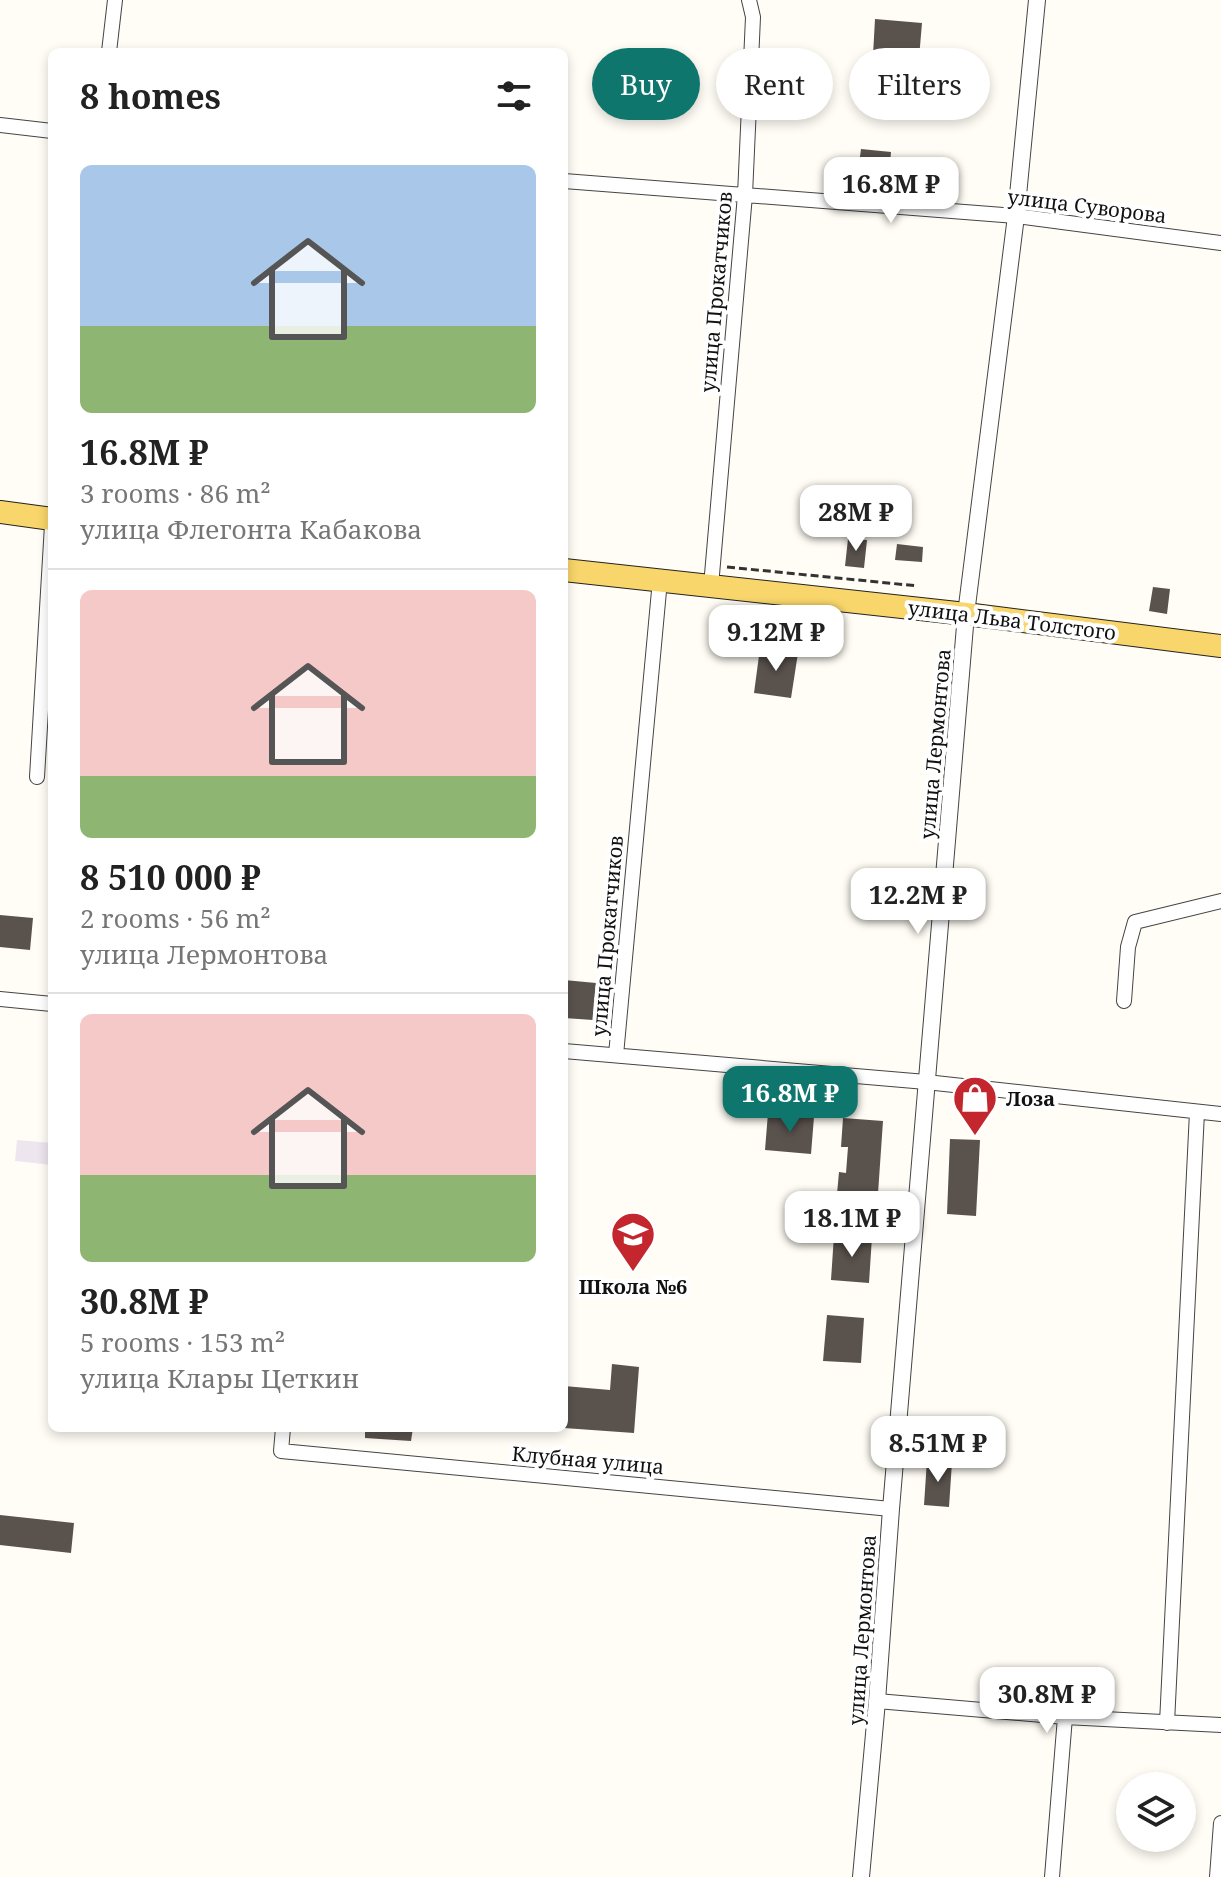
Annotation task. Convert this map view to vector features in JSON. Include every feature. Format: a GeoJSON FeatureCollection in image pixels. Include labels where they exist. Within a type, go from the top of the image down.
{"type":"FeatureCollection","features":[{"type":"Feature","properties":{"kind":"main road"},"geometry":{"type":"LineString","coordinates":[[0,512],[48,521]]}},
{"type":"Feature","properties":{"kind":"main road","name":"улица Льва Толстого"},"geometry":{"type":"LineString","coordinates":[[568,570],[660,580],[712,576],[966,614],[1221,646]]}},
{"type":"Feature","properties":{"kind":"street"},"geometry":{"type":"LineString","coordinates":[[109,48],[115,0]]}},
{"type":"Feature","properties":{"kind":"street","name":"улица Прокатчиков"},"geometry":{"type":"LineString","coordinates":[[712,576],[745,195],[753,17],[749,0]]}},
{"type":"Feature","properties":{"kind":"street","name":"улица Лермонтова"},"geometry":{"type":"LineString","coordinates":[[861,1877],[966,614],[1016,216],[1037,0]]}},
{"type":"Feature","properties":{"kind":"street"},"geometry":{"type":"LineString","coordinates":[[0,125],[48,131]]}},
{"type":"Feature","properties":{"kind":"street","name":"улица Суворова"},"geometry":{"type":"LineString","coordinates":[[568,181],[1016,216],[1221,243]]}},
{"type":"Feature","properties":{"kind":"street","name":"улица Прокатчиков"},"geometry":{"type":"LineString","coordinates":[[616,1055],[660,580]]}},
{"type":"Feature","properties":{"kind":"street"},"geometry":{"type":"LineString","coordinates":[[37,777],[48,590]]}},
{"type":"Feature","properties":{"kind":"street"},"geometry":{"type":"LineString","coordinates":[[1124,1001],[1128,947],[1135,922],[1221,901]]}},
{"type":"Feature","properties":{"kind":"street"},"geometry":{"type":"LineString","coordinates":[[0,999],[48,1004]]}},
{"type":"Feature","properties":{"kind":"street"},"geometry":{"type":"LineString","coordinates":[[568,1051],[926,1082],[1221,1114]]}},
{"type":"Feature","properties":{"kind":"street"},"geometry":{"type":"LineString","coordinates":[[1167,1723],[1197,1112]]}},
{"type":"Feature","properties":{"kind":"street","name":"Клубная улица"},"geometry":{"type":"LineString","coordinates":[[283,1432],[281,1451],[891,1509]]}},
{"type":"Feature","properties":{"kind":"street"},"geometry":{"type":"LineString","coordinates":[[877,1701],[1065,1717],[1221,1725]]}},
{"type":"Feature","properties":{"kind":"street"},"geometry":{"type":"LineString","coordinates":[[1052,1877],[1065,1717]]}},
{"type":"Feature","properties":{"kind":"street"},"geometry":{"type":"LineString","coordinates":[[1217,1877],[1221,1823]]}},
{"type":"Feature","properties":{"kind":"path"},"geometry":{"type":"LineString","coordinates":[[712,576],[918,586]]}},
{"type":"Feature","properties":{"kind":"shaded area"},"geometry":{"type":"Polygon","coordinates":[[[17,1140],[48,1143],[48,1165],[15,1161],[17,1140]]]}},
{"type":"Feature","properties":{"kind":"building"},"geometry":{"type":"Polygon","coordinates":[[[875,19],[922,23],[920,48],[873,48],[875,19]]]}},
{"type":"Feature","properties":{"kind":"building"},"geometry":{"type":"Polygon","coordinates":[[[861,149],[891,152],[889,177],[897,178],[895,192],[848,188],[850,171],[858,172],[861,149]]]}},
{"type":"Feature","properties":{"kind":"building"},"geometry":{"type":"Polygon","coordinates":[[[848,539],[867,540],[864,568],[845,566],[848,539]]]}},
{"type":"Feature","properties":{"kind":"building"},"geometry":{"type":"Polygon","coordinates":[[[897,544],[923,547],[922,562],[895,560],[897,544]]]}},
{"type":"Feature","properties":{"kind":"building"},"geometry":{"type":"Polygon","coordinates":[[[1153,587],[1170,589],[1167,614],[1149,611],[1153,587]]]}},
{"type":"Feature","properties":{"kind":"building"},"geometry":{"type":"Polygon","coordinates":[[[760,648],[798,653],[791,698],[754,693],[760,648]]]}},
{"type":"Feature","properties":{"kind":"building"},"geometry":{"type":"Polygon","coordinates":[[[0,915],[33,918],[30,950],[0,947],[0,915]]]}},
{"type":"Feature","properties":{"kind":"building"},"geometry":{"type":"Polygon","coordinates":[[[568,980],[596,983],[593,1020],[568,1018],[568,980]]]}},
{"type":"Feature","properties":{"kind":"building"},"geometry":{"type":"Polygon","coordinates":[[[768,1113],[814,1117],[811,1154],[765,1150],[768,1113]]]}},
{"type":"Feature","properties":{"kind":"building"},"geometry":{"type":"Polygon","coordinates":[[[843,1118],[883,1121],[877,1208],[836,1205],[839,1172],[846,1173],[848,1147],[841,1147],[843,1118]]]}},
{"type":"Feature","properties":{"kind":"building"},"geometry":{"type":"Polygon","coordinates":[[[950,1139],[980,1140],[976,1216],[947,1214],[950,1139]]]}},
{"type":"Feature","properties":{"kind":"building"},"geometry":{"type":"Polygon","coordinates":[[[834,1235],[872,1237],[869,1283],[831,1280],[834,1235]]]}},
{"type":"Feature","properties":{"kind":"building"},"geometry":{"type":"Polygon","coordinates":[[[827,1315],[864,1318],[861,1363],[823,1361],[827,1315]]]}},
{"type":"Feature","properties":{"kind":"building"},"geometry":{"type":"Polygon","coordinates":[[[612,1364],[639,1367],[634,1433],[568,1428],[568,1386],[610,1390],[612,1364]]]}},
{"type":"Feature","properties":{"kind":"building"},"geometry":{"type":"Polygon","coordinates":[[[365,1432],[412,1432],[411,1441],[365,1438],[365,1432]]]}},
{"type":"Feature","properties":{"kind":"building"},"geometry":{"type":"Polygon","coordinates":[[[927,1460],[952,1462],[949,1507],[924,1505],[927,1460]]]}},
{"type":"Feature","properties":{"kind":"building"},"geometry":{"type":"Polygon","coordinates":[[[0,1515],[74,1523],[71,1553],[0,1545],[0,1515]]]}},
{"type":"Feature","properties":{"kind":"place","name":"Лоза"},"geometry":{"type":"Point","coordinates":[975,1137]}},
{"type":"Feature","properties":{"kind":"place","name":"Школа №6"},"geometry":{"type":"Point","coordinates":[633,1273]}}]}
